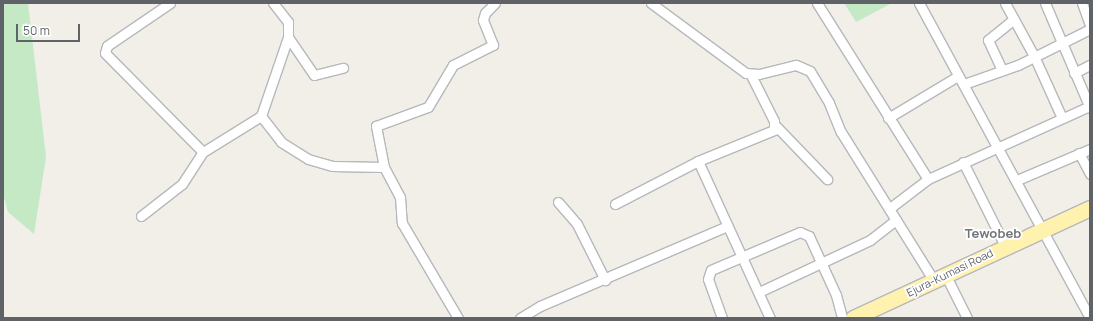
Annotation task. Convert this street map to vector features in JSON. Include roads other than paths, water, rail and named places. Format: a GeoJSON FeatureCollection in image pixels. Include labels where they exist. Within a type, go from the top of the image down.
{"type":"FeatureCollection","features":[{"type":"Feature","properties":{"kind":"main road","name":"Ejura-Kumasi Road"},"geometry":{"type":"LineString","coordinates":[[854,318],[940,279],[1005,246],[1090,208]]}},
{"type":"Feature","properties":{"kind":"street"},"geometry":{"type":"LineString","coordinates":[[170,3],[107,46],[105,53],[203,152]]}},
{"type":"Feature","properties":{"kind":"street"},"geometry":{"type":"LineString","coordinates":[[141,216],[182,184],[203,152],[261,116],[288,37],[288,22],[273,3]]}},
{"type":"Feature","properties":{"kind":"street"},"geometry":{"type":"LineString","coordinates":[[458,318],[402,223],[400,197],[384,167],[376,126],[428,107],[453,65],[493,45],[483,20],[485,13],[495,3]]}},
{"type":"Feature","properties":{"kind":"street"},"geometry":{"type":"LineString","coordinates":[[651,3],[729,64],[751,75],[776,126],[827,179]]}},
{"type":"Feature","properties":{"kind":"street"},"geometry":{"type":"LineString","coordinates":[[817,3],[888,118],[928,179]]}},
{"type":"Feature","properties":{"kind":"street"},"geometry":{"type":"LineString","coordinates":[[919,3],[1017,180],[1040,231],[1090,318]]}},
{"type":"Feature","properties":{"kind":"street"},"geometry":{"type":"LineString","coordinates":[[1005,3],[1034,56],[1062,118]]}},
{"type":"Feature","properties":{"kind":"street"},"geometry":{"type":"LineString","coordinates":[[1082,3],[1090,25]]}},
{"type":"Feature","properties":{"kind":"street"},"geometry":{"type":"LineString","coordinates":[[890,208],[928,179],[963,162],[1090,107],[1061,43],[1047,4]]}},
{"type":"Feature","properties":{"kind":"street"},"geometry":{"type":"LineString","coordinates":[[1002,70],[988,40],[1014,19]]}},
{"type":"Feature","properties":{"kind":"street"},"geometry":{"type":"LineString","coordinates":[[888,118],[961,80],[1002,70],[1090,29]]}},
{"type":"Feature","properties":{"kind":"street"},"geometry":{"type":"LineString","coordinates":[[288,37],[314,75],[343,68]]}},
{"type":"Feature","properties":{"kind":"street"},"geometry":{"type":"LineString","coordinates":[[751,75],[796,65],[810,72],[829,103],[841,132],[890,208],[896,220],[967,318]]}},
{"type":"Feature","properties":{"kind":"street"},"geometry":{"type":"LineString","coordinates":[[1074,73],[1090,65]]}},
{"type":"Feature","properties":{"kind":"street"},"geometry":{"type":"LineString","coordinates":[[261,116],[281,142],[308,159],[332,166],[384,167]]}},
{"type":"Feature","properties":{"kind":"street"},"geometry":{"type":"LineString","coordinates":[[615,204],[698,161],[767,134],[776,126]]}},
{"type":"Feature","properties":{"kind":"street"},"geometry":{"type":"LineString","coordinates":[[1017,180],[1090,148]]}},
{"type":"Feature","properties":{"kind":"street"},"geometry":{"type":"LineString","coordinates":[[1079,153],[1090,174]]}},
{"type":"Feature","properties":{"kind":"street"},"geometry":{"type":"LineString","coordinates":[[698,161],[770,318]]}},
{"type":"Feature","properties":{"kind":"street"},"geometry":{"type":"LineString","coordinates":[[963,162],[1005,246]]}},
{"type":"Feature","properties":{"kind":"street"},"geometry":{"type":"LineString","coordinates":[[558,202],[577,224],[605,280]]}},
{"type":"Feature","properties":{"kind":"street"},"geometry":{"type":"LineString","coordinates":[[758,292],[882,233],[896,220]]}},
{"type":"Feature","properties":{"kind":"street"},"geometry":{"type":"LineString","coordinates":[[520,318],[540,306],[605,280],[728,226]]}},
{"type":"Feature","properties":{"kind":"street"},"geometry":{"type":"LineString","coordinates":[[722,318],[708,279],[709,273],[742,256],[800,232],[809,236],[836,295],[842,318]]}},
{"type":"Feature","properties":{"kind":"district","name":"Tewobeb"},"geometry":{"type":"Point","coordinates":[993,233]}}]}
